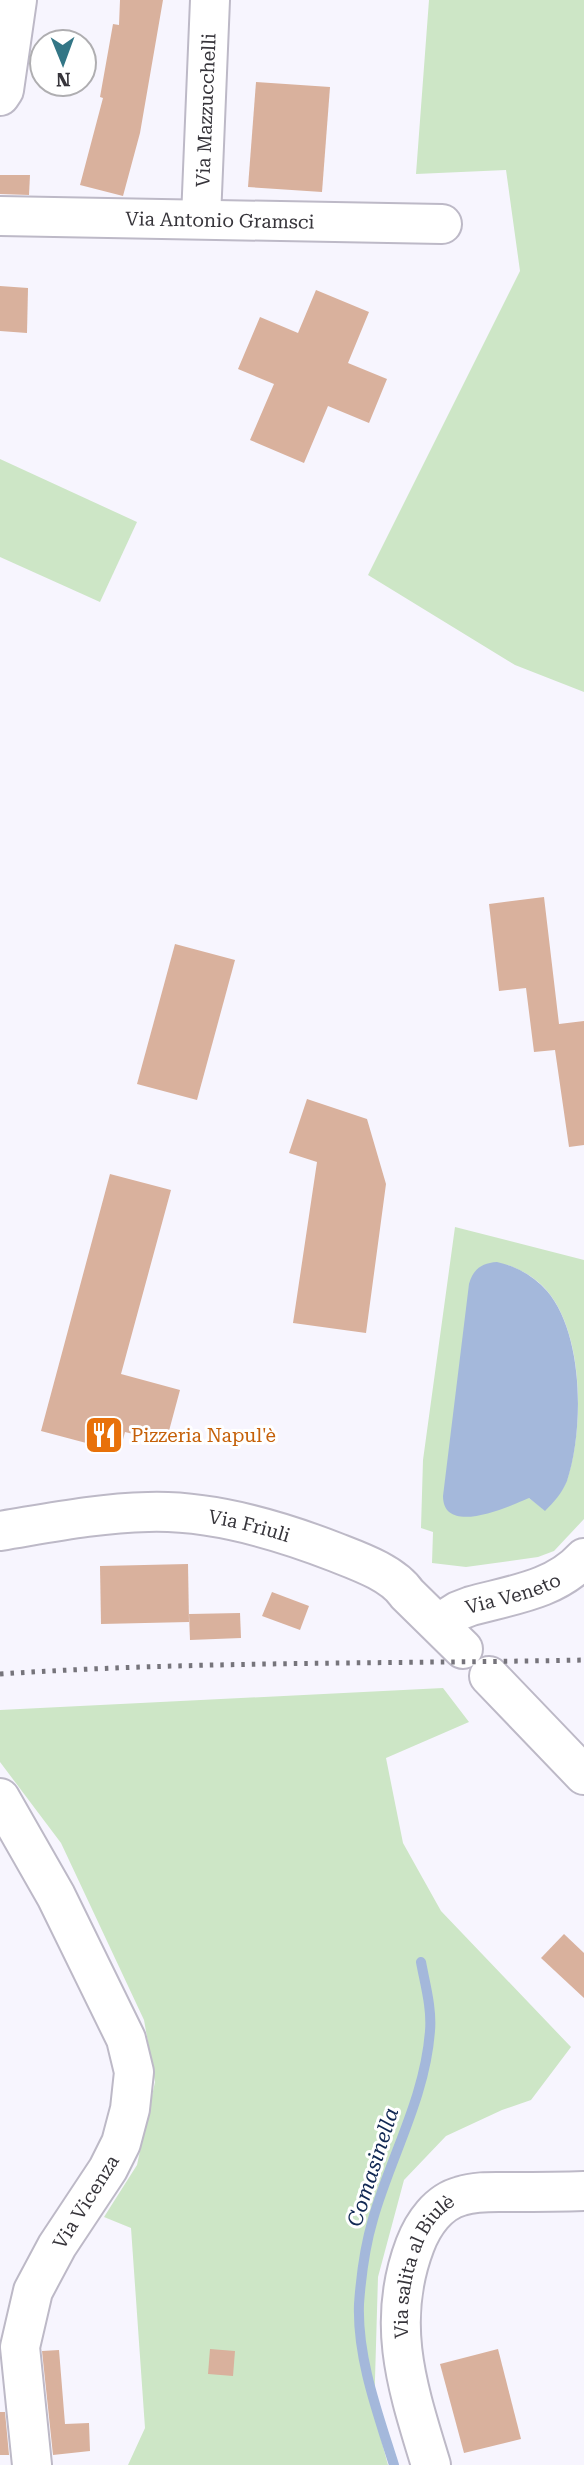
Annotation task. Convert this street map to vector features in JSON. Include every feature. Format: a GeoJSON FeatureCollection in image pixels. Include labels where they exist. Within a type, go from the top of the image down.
{"type":"FeatureCollection","features":[{"type":"Feature","properties":{"kind":"street"},"geometry":{"type":"LineString","coordinates":[[0,96],[4,90],[18,0]]}},
{"type":"Feature","properties":{"kind":"street","name":"Via Mazzucchelli"},"geometry":{"type":"LineString","coordinates":[[201,218],[210,0]]}},
{"type":"Feature","properties":{"kind":"street","name":"Via Antonio Gramsci"},"geometry":{"type":"LineString","coordinates":[[0,216],[442,224]]}},
{"type":"Feature","properties":{"kind":"street","name":"Via Friuli"},"geometry":{"type":"LineString","coordinates":[[0,1531],[99,1516],[150,1512],[200,1515],[240,1522],[296,1537],[348,1557],[400,1583],[407,1594],[464,1649],[584,1775]]}},
{"type":"Feature","properties":{"kind":"street","name":"Via Veneto"},"geometry":{"type":"LineString","coordinates":[[464,1649],[447,1616],[471,1606],[550,1584],[580,1569]]}},
{"type":"Feature","properties":{"kind":"street","name":"Via Vicenza"},"geometry":{"type":"LineString","coordinates":[[0,1798],[56,1896],[126,2039],[134,2072],[130,2109],[121,2143],[108,2169],[57,2246],[33,2291],[20,2347],[32,2465]]}},
{"type":"Feature","properties":{"kind":"street","name":"Via salita al Biulè"},"geometry":{"type":"LineString","coordinates":[[431,2465],[408,2388],[400,2333],[400,2303],[404,2279],[421,2231],[439,2208],[459,2196],[483,2193],[584,2192]]}},
{"type":"Feature","properties":{"kind":"green space"},"geometry":{"type":"Polygon","coordinates":[[[429,0],[584,0],[584,692],[515,665],[368,575],[520,271],[506,170],[416,174],[429,0]]]}},
{"type":"Feature","properties":{"kind":"green space"},"geometry":{"type":"Polygon","coordinates":[[[0,459],[137,522],[100,602],[0,557],[0,459]]]}},
{"type":"Feature","properties":{"kind":"green space"},"geometry":{"type":"Polygon","coordinates":[[[455,1227],[584,1260],[584,1519],[554,1551],[538,1557],[466,1567],[432,1563],[433,1532],[421,1528],[423,1460],[455,1227]],[[508,1265],[529,1498],[545,1510],[565,1484],[573,1459],[578,1409],[574,1357],[569,1333],[548,1292],[535,1279],[508,1265]]]}},
{"type":"Feature","properties":{"kind":"green space"},"geometry":{"type":"Polygon","coordinates":[[[443,1688],[469,1722],[386,1758],[403,1843],[441,1911],[571,2047],[531,2100],[502,2110],[446,2136],[404,2180],[378,2277],[374,2413],[388,2465],[128,2465],[145,2428],[131,2228],[104,2217],[137,2165],[155,2082],[144,2020],[61,1843],[0,1762],[0,1710],[443,1688]]]}},
{"type":"Feature","properties":{"kind":"water"},"geometry":{"type":"Polygon","coordinates":[[[497,1262],[518,1269],[547,1291],[559,1309],[568,1332],[577,1383],[578,1410],[573,1460],[563,1489],[545,1511],[529,1498],[493,1512],[465,1517],[454,1515],[446,1508],[443,1496],[469,1284],[479,1268],[497,1262]]]}},
{"type":"Feature","properties":{"kind":"building"},"geometry":{"type":"Polygon","coordinates":[[[120,0],[163,0],[140,133],[123,196],[80,185],[103,98],[100,97],[113,24],[119,25],[120,0]]]}},
{"type":"Feature","properties":{"kind":"building"},"geometry":{"type":"Polygon","coordinates":[[[256,82],[330,87],[322,192],[248,187],[256,82]]]}},
{"type":"Feature","properties":{"kind":"building"},"geometry":{"type":"Polygon","coordinates":[[[0,175],[30,175],[29,195],[0,194],[0,175]]]}},
{"type":"Feature","properties":{"kind":"building"},"geometry":{"type":"Polygon","coordinates":[[[0,286],[28,288],[27,333],[0,331],[0,286]]]}},
{"type":"Feature","properties":{"kind":"building"},"geometry":{"type":"Polygon","coordinates":[[[316,290],[369,312],[348,363],[387,379],[369,423],[328,406],[304,463],[250,440],[274,384],[238,369],[260,317],[298,333],[316,290]]]}},
{"type":"Feature","properties":{"kind":"building"},"geometry":{"type":"Polygon","coordinates":[[[544,897],[559,1024],[584,1021],[584,1145],[569,1147],[555,1050],[534,1052],[526,988],[499,991],[489,904],[544,897]]]}},
{"type":"Feature","properties":{"kind":"building"},"geometry":{"type":"Polygon","coordinates":[[[175,944],[235,960],[197,1100],[137,1084],[175,944]]]}},
{"type":"Feature","properties":{"kind":"building"},"geometry":{"type":"Polygon","coordinates":[[[307,1099],[367,1119],[386,1184],[366,1333],[293,1323],[317,1162],[289,1153],[307,1099]]]}},
{"type":"Feature","properties":{"kind":"building"},"geometry":{"type":"Polygon","coordinates":[[[110,1174],[171,1190],[121,1374],[180,1390],[166,1442],[125,1432],[121,1447],[92,1439],[90,1444],[41,1431],[110,1174]]]}},
{"type":"Feature","properties":{"kind":"building"},"geometry":{"type":"Polygon","coordinates":[[[188,1564],[189,1622],[101,1624],[100,1566],[188,1564]]]}},
{"type":"Feature","properties":{"kind":"building"},"geometry":{"type":"Polygon","coordinates":[[[272,1592],[309,1606],[300,1630],[262,1616],[272,1592]]]}},
{"type":"Feature","properties":{"kind":"building"},"geometry":{"type":"Polygon","coordinates":[[[240,1613],[241,1638],[190,1640],[189,1614],[240,1613]]]}},
{"type":"Feature","properties":{"kind":"building"},"geometry":{"type":"Polygon","coordinates":[[[564,1934],[584,1953],[584,1998],[541,1958],[564,1934]]]}},
{"type":"Feature","properties":{"kind":"building"},"geometry":{"type":"Polygon","coordinates":[[[210,2349],[235,2351],[233,2376],[208,2374],[210,2349]]]}},
{"type":"Feature","properties":{"kind":"building"},"geometry":{"type":"Polygon","coordinates":[[[498,2349],[521,2439],[464,2453],[440,2364],[498,2349]]]}},
{"type":"Feature","properties":{"kind":"building"},"geometry":{"type":"Polygon","coordinates":[[[59,2350],[65,2424],[89,2423],[90,2451],[53,2455],[42,2351],[59,2350]]]}},
{"type":"Feature","properties":{"kind":"building"},"geometry":{"type":"Polygon","coordinates":[[[0,2412],[5,2412],[9,2455],[0,2455],[0,2412]]]}},
{"type":"Feature","properties":{"kind":"waterway","name":"Comasinella"},"geometry":{"type":"LineString","coordinates":[[394,2465],[365,2365],[359,2304],[370,2229],[415,2103],[427,2056],[430,2014],[421,1962]]}},
{"type":"Feature","properties":{"kind":"railway"},"geometry":{"type":"LineString","coordinates":[[0,1674],[219,1665],[584,1660]]}},
{"type":"Feature","properties":{"kind":"place","name":"Pizzeria Napul'è"},"geometry":{"type":"Point","coordinates":[104,1435]}}]}
